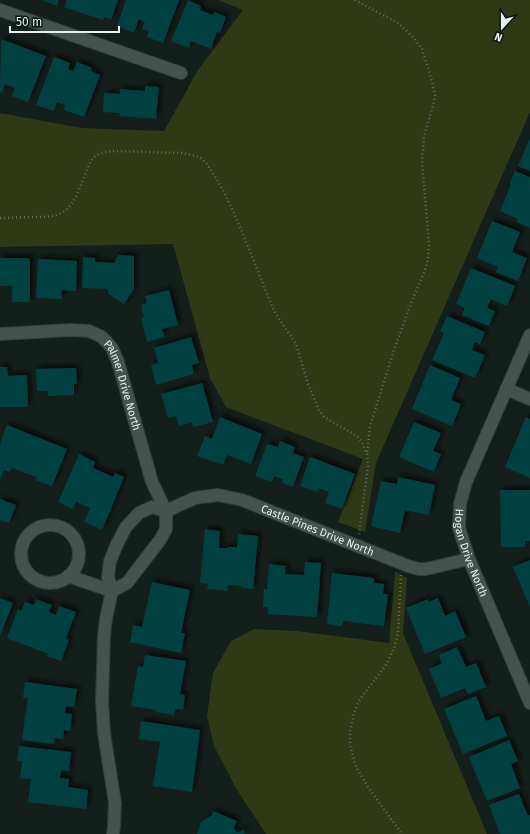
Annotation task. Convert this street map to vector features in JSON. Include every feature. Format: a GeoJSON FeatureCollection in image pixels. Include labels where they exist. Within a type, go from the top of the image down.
{"type":"FeatureCollection","features":[{"type":"Feature","properties":{"kind":"street"},"geometry":{"type":"LineString","coordinates":[[0,10],[181,73]]}},
{"type":"Feature","properties":{"kind":"street","name":"Palmer Drive North"},"geometry":{"type":"LineString","coordinates":[[0,334],[71,330],[89,331],[102,337],[107,342],[112,348],[118,362],[152,482],[166,511]]}},
{"type":"Feature","properties":{"kind":"street","name":"Hogan Drive North"},"geometry":{"type":"LineString","coordinates":[[530,334],[466,482],[460,504],[459,528],[469,559],[530,704]]}},
{"type":"Feature","properties":{"kind":"street"},"geometry":{"type":"LineString","coordinates":[[506,389],[530,399]]}},
{"type":"Feature","properties":{"kind":"street","name":"Castle Pines Drive North"},"geometry":{"type":"LineString","coordinates":[[113,834],[115,803],[104,733],[102,702],[104,636],[112,591],[108,577],[110,561],[117,544],[126,527],[139,513],[152,507],[166,511],[195,498],[218,495],[242,500],[408,566],[419,569],[426,569],[469,559]]}},
{"type":"Feature","properties":{"kind":"street"},"geometry":{"type":"LineString","coordinates":[[68,576],[112,591],[127,583],[160,540],[166,529],[166,511]]}},
{"type":"Feature","properties":{"kind":"street"},"geometry":{"type":"LineString","coordinates":[[45,524],[55,524],[64,528],[71,534],[77,542],[79,551],[75,569],[68,576],[60,581],[50,583],[40,582],[25,570],[21,561],[20,551],[23,541],[28,533],[36,527],[45,524]]}},
{"type":"Feature","properties":{"kind":"path"},"geometry":{"type":"LineString","coordinates":[[355,0],[398,23],[412,36],[422,49],[435,95],[434,106],[424,136],[422,161],[429,245],[428,260],[394,350],[370,426],[367,454],[368,466],[358,534],[358,537],[360,538]]}},
{"type":"Feature","properties":{"kind":"path"},"geometry":{"type":"LineString","coordinates":[[0,218],[50,216],[60,214],[71,206],[93,158],[105,152],[182,153],[199,158],[206,163],[211,170],[229,202],[274,311],[296,344],[308,384],[319,410],[324,417],[357,436],[362,442],[367,454]]}},
{"type":"Feature","properties":{"kind":"path"},"geometry":{"type":"LineString","coordinates":[[401,573],[396,646],[386,665],[360,699],[354,713],[350,732],[350,745],[356,767],[368,787],[402,834]]}},
{"type":"Feature","properties":{"kind":"green space"},"geometry":{"type":"Polygon","coordinates":[[[218,0],[530,0],[530,112],[376,463],[365,532],[338,522],[363,459],[226,407],[210,378],[173,244],[0,247],[0,113],[81,128],[164,131],[198,70],[243,10],[218,0]]]}},
{"type":"Feature","properties":{"kind":"green space"},"geometry":{"type":"Polygon","coordinates":[[[395,572],[407,578],[403,633],[487,834],[266,834],[237,790],[214,746],[207,716],[213,673],[231,641],[254,629],[297,631],[389,643],[395,572]]]}},
{"type":"Feature","properties":{"kind":"building"},"geometry":{"type":"Polygon","coordinates":[[[42,0],[59,0],[57,6],[42,0]]]}},
{"type":"Feature","properties":{"kind":"building"},"geometry":{"type":"Polygon","coordinates":[[[67,0],[118,0],[111,19],[104,17],[103,20],[64,7],[67,0]]]}},
{"type":"Feature","properties":{"kind":"building"},"geometry":{"type":"Polygon","coordinates":[[[126,0],[179,0],[163,43],[147,37],[149,31],[142,29],[145,22],[139,19],[134,33],[117,26],[126,0]]]}},
{"type":"Feature","properties":{"kind":"building"},"geometry":{"type":"Polygon","coordinates":[[[188,0],[201,6],[200,10],[213,15],[214,12],[226,17],[220,33],[217,32],[211,49],[191,41],[189,48],[171,41],[188,0]]]}},
{"type":"Feature","properties":{"kind":"building"},"geometry":{"type":"Polygon","coordinates":[[[1,39],[46,56],[28,102],[12,96],[15,88],[5,84],[2,93],[0,92],[1,39]]]}},
{"type":"Feature","properties":{"kind":"building"},"geometry":{"type":"Polygon","coordinates":[[[54,57],[70,63],[68,69],[73,71],[77,62],[92,68],[91,71],[100,75],[84,117],[64,110],[65,105],[57,102],[54,111],[36,105],[54,57]]]}},
{"type":"Feature","properties":{"kind":"building"},"geometry":{"type":"Polygon","coordinates":[[[145,86],[159,87],[156,119],[119,116],[120,113],[103,112],[104,93],[120,94],[120,89],[145,91],[145,86]]]}},
{"type":"Feature","properties":{"kind":"building"},"geometry":{"type":"Polygon","coordinates":[[[530,138],[530,171],[518,166],[530,138]]]}},
{"type":"Feature","properties":{"kind":"building"},"geometry":{"type":"Polygon","coordinates":[[[515,171],[530,177],[530,228],[517,222],[518,219],[500,211],[515,171]]]}},
{"type":"Feature","properties":{"kind":"building"},"geometry":{"type":"Polygon","coordinates":[[[492,221],[520,232],[512,252],[527,258],[518,281],[496,272],[498,267],[477,258],[492,221]]]}},
{"type":"Feature","properties":{"kind":"building"},"geometry":{"type":"Polygon","coordinates":[[[118,255],[134,256],[134,289],[124,304],[108,294],[108,289],[82,288],[83,257],[95,258],[95,262],[114,263],[118,255]]]}},
{"type":"Feature","properties":{"kind":"building"},"geometry":{"type":"Polygon","coordinates":[[[0,258],[30,258],[30,302],[12,302],[12,286],[0,286],[0,258]]]}},
{"type":"Feature","properties":{"kind":"building"},"geometry":{"type":"Polygon","coordinates":[[[38,259],[77,261],[76,291],[62,290],[62,299],[36,298],[38,259]]]}},
{"type":"Feature","properties":{"kind":"building"},"geometry":{"type":"Polygon","coordinates":[[[471,268],[515,286],[507,306],[491,299],[487,308],[495,311],[489,326],[462,315],[465,308],[456,304],[471,268]]]}},
{"type":"Feature","properties":{"kind":"building"},"geometry":{"type":"Polygon","coordinates":[[[169,290],[178,325],[162,329],[165,337],[147,342],[141,318],[144,317],[141,305],[147,303],[145,296],[169,290]]]}},
{"type":"Feature","properties":{"kind":"building"},"geometry":{"type":"Polygon","coordinates":[[[447,316],[485,332],[480,344],[475,342],[472,350],[485,355],[475,378],[432,360],[444,333],[440,331],[447,316]]]}},
{"type":"Feature","properties":{"kind":"building"},"geometry":{"type":"Polygon","coordinates":[[[191,337],[199,363],[192,365],[194,374],[156,385],[151,365],[158,363],[154,348],[191,337]]]}},
{"type":"Feature","properties":{"kind":"building"},"geometry":{"type":"Polygon","coordinates":[[[430,365],[460,378],[451,400],[461,404],[452,426],[412,409],[430,365]]]}},
{"type":"Feature","properties":{"kind":"building"},"geometry":{"type":"Polygon","coordinates":[[[0,367],[7,367],[8,376],[27,375],[28,407],[0,407],[0,367]]]}},
{"type":"Feature","properties":{"kind":"building"},"geometry":{"type":"Polygon","coordinates":[[[76,368],[77,384],[74,384],[74,395],[48,396],[48,391],[37,391],[36,369],[76,368]]]}},
{"type":"Feature","properties":{"kind":"building"},"geometry":{"type":"Polygon","coordinates":[[[202,383],[213,422],[193,427],[192,422],[179,426],[176,416],[168,418],[161,394],[202,383]]]}},
{"type":"Feature","properties":{"kind":"building"},"geometry":{"type":"Polygon","coordinates":[[[220,417],[262,434],[251,464],[227,455],[223,465],[197,456],[205,436],[212,439],[220,417]]]}},
{"type":"Feature","properties":{"kind":"building"},"geometry":{"type":"Polygon","coordinates":[[[526,417],[530,419],[530,478],[505,467],[526,417]]]}},
{"type":"Feature","properties":{"kind":"building"},"geometry":{"type":"Polygon","coordinates":[[[414,422],[441,433],[433,451],[441,454],[434,472],[399,457],[414,422]]]}},
{"type":"Feature","properties":{"kind":"building"},"geometry":{"type":"Polygon","coordinates":[[[7,425],[67,449],[52,486],[35,480],[37,477],[12,468],[10,472],[4,470],[0,480],[0,444],[7,425]]]}},
{"type":"Feature","properties":{"kind":"building"},"geometry":{"type":"Polygon","coordinates":[[[280,441],[295,447],[293,453],[304,457],[293,487],[282,483],[283,479],[274,476],[272,482],[255,476],[267,444],[278,447],[280,441]]]}},
{"type":"Feature","properties":{"kind":"building"},"geometry":{"type":"Polygon","coordinates":[[[79,454],[95,462],[93,468],[113,477],[115,473],[124,477],[102,530],[84,522],[90,508],[76,502],[73,509],[58,502],[79,454]]]}},
{"type":"Feature","properties":{"kind":"building"},"geometry":{"type":"Polygon","coordinates":[[[310,457],[355,474],[342,509],[325,503],[329,492],[319,488],[317,492],[300,486],[310,457]]]}},
{"type":"Feature","properties":{"kind":"building"},"geometry":{"type":"Polygon","coordinates":[[[398,477],[435,485],[429,515],[405,510],[400,533],[371,526],[381,481],[397,484],[398,477]]]}},
{"type":"Feature","properties":{"kind":"building"},"geometry":{"type":"Polygon","coordinates":[[[500,490],[530,490],[530,541],[525,541],[525,547],[501,547],[500,490]]]}},
{"type":"Feature","properties":{"kind":"building"},"geometry":{"type":"Polygon","coordinates":[[[0,499],[16,505],[9,523],[0,520],[0,499]]]}},
{"type":"Feature","properties":{"kind":"building"},"geometry":{"type":"Polygon","coordinates":[[[205,529],[220,531],[219,548],[237,547],[238,534],[258,536],[253,589],[241,588],[242,586],[228,585],[227,591],[207,589],[208,584],[200,583],[205,529]]]}},
{"type":"Feature","properties":{"kind":"building"},"geometry":{"type":"Polygon","coordinates":[[[530,560],[530,607],[513,567],[530,560]]]}},
{"type":"Feature","properties":{"kind":"building"},"geometry":{"type":"Polygon","coordinates":[[[305,562],[321,563],[317,617],[268,614],[268,607],[263,607],[264,589],[267,589],[269,564],[286,566],[285,574],[304,575],[305,562]]]}},
{"type":"Feature","properties":{"kind":"building"},"geometry":{"type":"Polygon","coordinates":[[[332,573],[374,578],[374,583],[384,584],[383,594],[388,594],[384,626],[343,621],[342,626],[327,624],[332,573]]]}},
{"type":"Feature","properties":{"kind":"building"},"geometry":{"type":"Polygon","coordinates":[[[152,582],[190,590],[181,633],[185,633],[181,653],[130,642],[133,625],[142,627],[152,582]]]}},
{"type":"Feature","properties":{"kind":"building"},"geometry":{"type":"Polygon","coordinates":[[[0,598],[13,603],[0,636],[0,598]]]}},
{"type":"Feature","properties":{"kind":"building"},"geometry":{"type":"Polygon","coordinates":[[[438,598],[445,616],[455,611],[466,637],[425,654],[406,608],[428,599],[429,602],[438,598]]]}},
{"type":"Feature","properties":{"kind":"building"},"geometry":{"type":"Polygon","coordinates":[[[36,599],[52,605],[49,612],[56,615],[59,606],[76,612],[66,638],[69,640],[61,661],[47,656],[48,654],[7,638],[18,609],[21,611],[25,602],[34,605],[36,599]]]}},
{"type":"Feature","properties":{"kind":"building"},"geometry":{"type":"Polygon","coordinates":[[[457,647],[466,667],[476,663],[486,687],[468,694],[465,688],[441,698],[429,669],[442,663],[439,655],[457,647]]]}},
{"type":"Feature","properties":{"kind":"building"},"geometry":{"type":"Polygon","coordinates":[[[145,655],[186,661],[180,694],[185,695],[183,710],[175,709],[174,715],[156,712],[156,710],[131,706],[138,666],[143,667],[145,655]]]}},
{"type":"Feature","properties":{"kind":"building"},"geometry":{"type":"Polygon","coordinates":[[[25,682],[77,689],[74,707],[66,706],[65,713],[72,714],[70,731],[64,730],[63,739],[55,738],[54,744],[22,740],[28,698],[23,698],[25,682]]]}},
{"type":"Feature","properties":{"kind":"building"},"geometry":{"type":"Polygon","coordinates":[[[476,696],[486,721],[499,716],[507,736],[463,754],[444,709],[476,696]]]}},
{"type":"Feature","properties":{"kind":"building"},"geometry":{"type":"Polygon","coordinates":[[[141,721],[200,730],[192,792],[153,786],[160,742],[139,739],[141,721]]]}},
{"type":"Feature","properties":{"kind":"building"},"geometry":{"type":"Polygon","coordinates":[[[509,740],[518,761],[511,764],[520,788],[487,801],[469,757],[509,740]]]}},
{"type":"Feature","properties":{"kind":"building"},"geometry":{"type":"Polygon","coordinates":[[[19,746],[71,752],[69,771],[61,770],[60,778],[69,779],[68,787],[88,790],[86,809],[28,802],[31,779],[20,778],[22,761],[17,761],[19,746]]]}},
{"type":"Feature","properties":{"kind":"building"},"geometry":{"type":"Polygon","coordinates":[[[519,794],[528,816],[530,815],[530,834],[500,834],[489,805],[519,794]]]}},
{"type":"Feature","properties":{"kind":"building"},"geometry":{"type":"Polygon","coordinates":[[[213,811],[237,821],[234,828],[237,833],[245,829],[243,833],[246,834],[197,834],[201,822],[212,815],[213,811]]]}}]}
